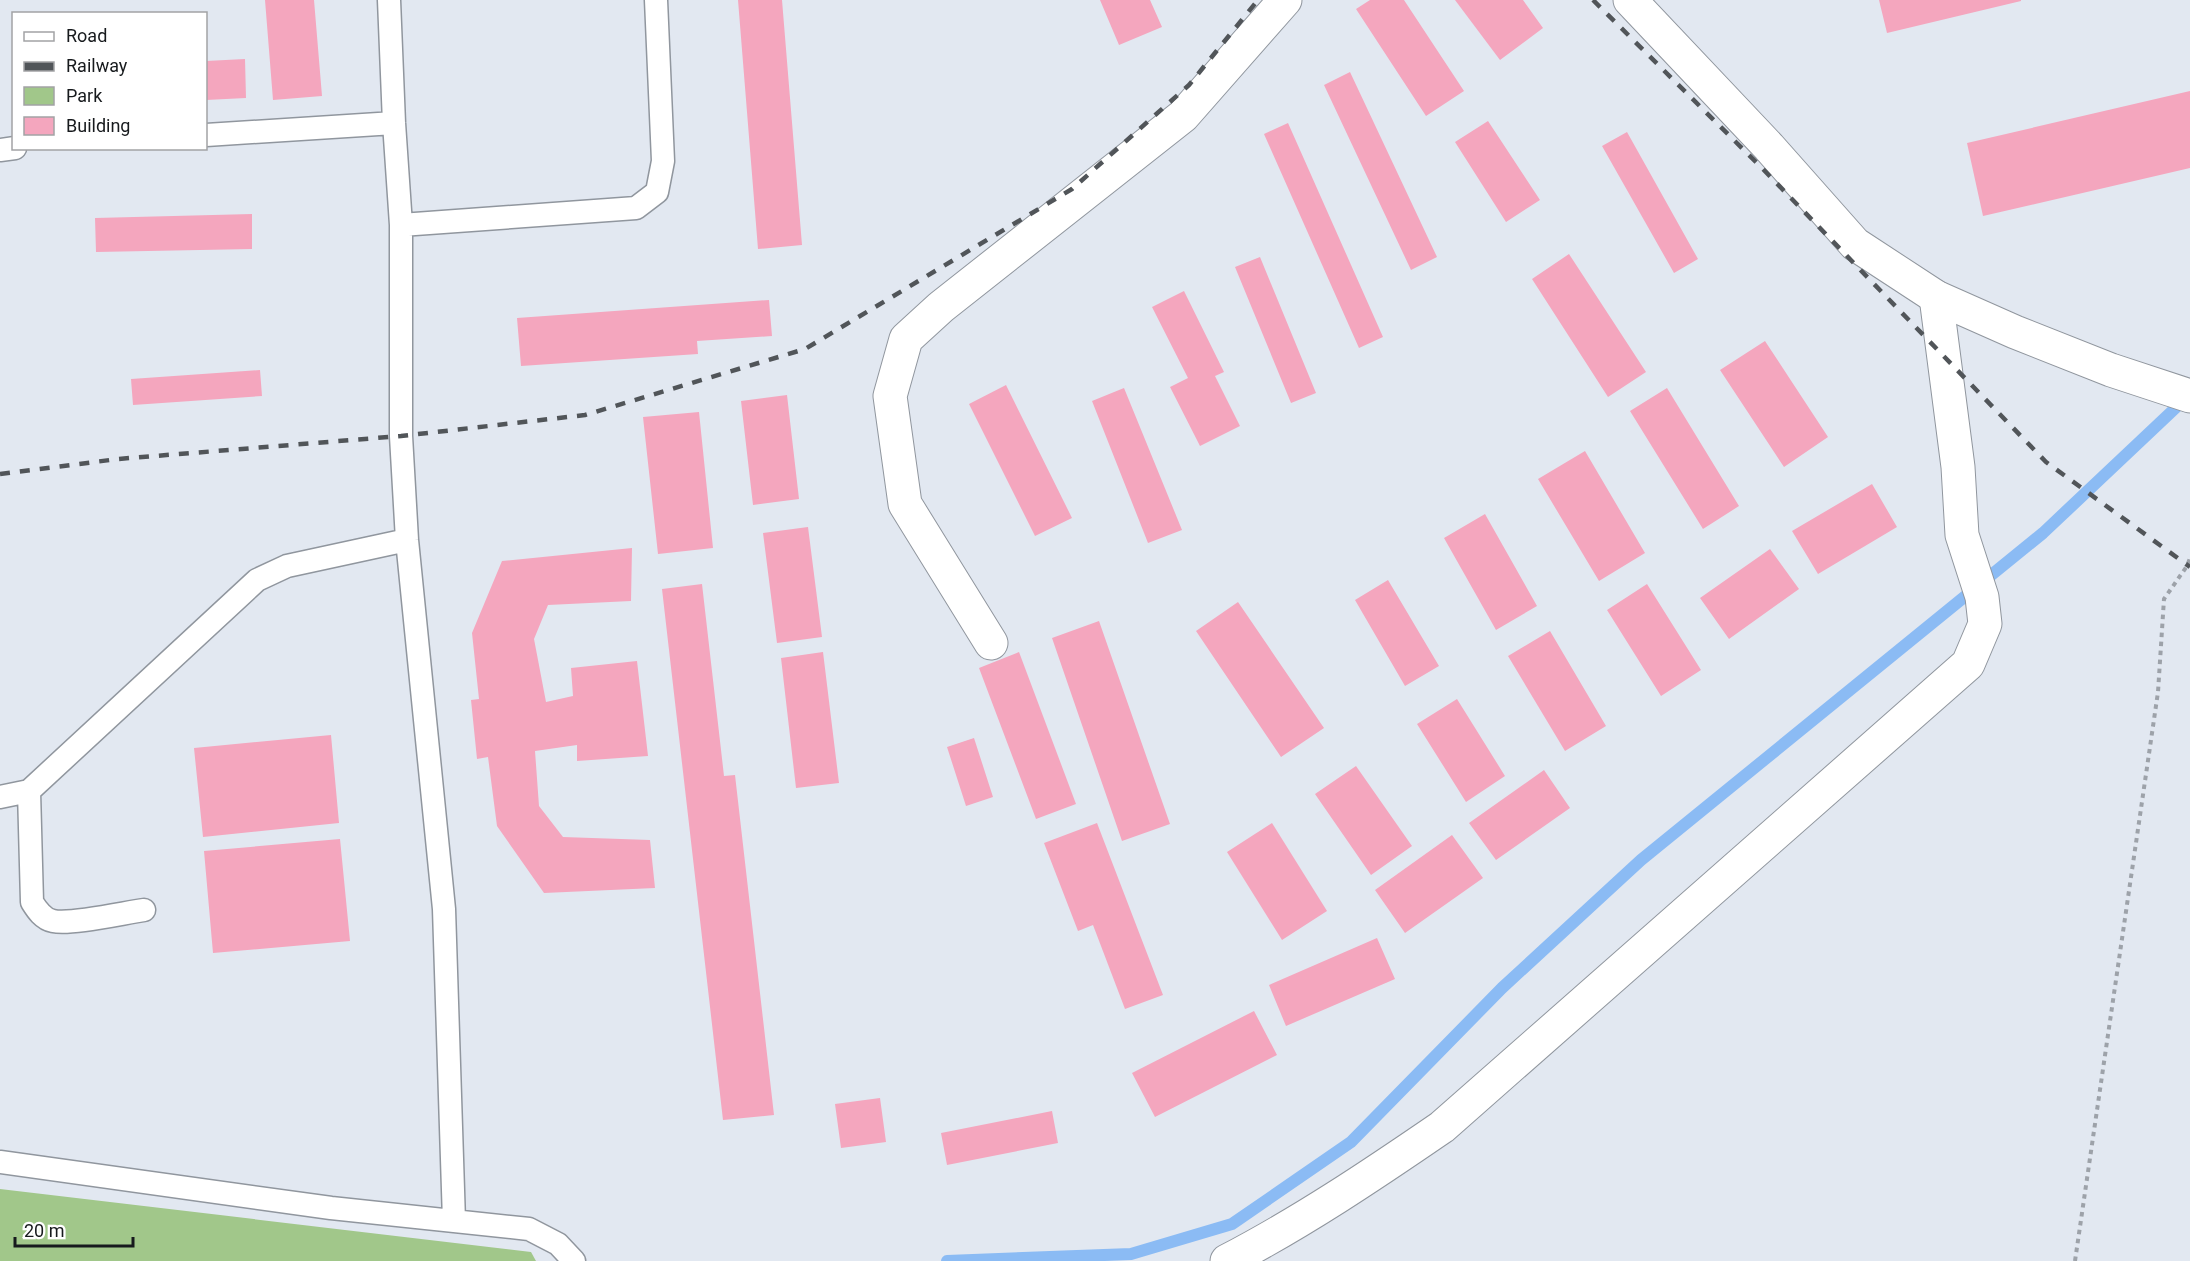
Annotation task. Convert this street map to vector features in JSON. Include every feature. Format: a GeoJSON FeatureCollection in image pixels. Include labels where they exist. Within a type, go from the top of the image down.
{"type":"FeatureCollection","features":[{"type":"Feature","properties":{"kind":"street"},"geometry":{"type":"LineString","coordinates":[[992,643],[905,504],[891,396],[906,339],[941,307],[1183,116],[1285,0]]}},
{"type":"Feature","properties":{"kind":"street"},"geometry":{"type":"LineString","coordinates":[[1630,0],[1769,147],[1855,244],[1936,297],[2015,332],[2111,370],[2190,396]]}},
{"type":"Feature","properties":{"kind":"street"},"geometry":{"type":"LineString","coordinates":[[1227,1261],[1346,1192],[1442,1127],[1968,664],[1985,624],[1982,597],[1962,535],[1958,467],[1936,297]]}},
{"type":"Feature","properties":{"kind":"lane"},"geometry":{"type":"LineString","coordinates":[[389,0],[401,225],[401,436],[407,540],[444,909],[454,1221]]}},
{"type":"Feature","properties":{"kind":"lane"},"geometry":{"type":"LineString","coordinates":[[401,225],[636,208],[657,192],[663,161],[656,0]]}},
{"type":"Feature","properties":{"kind":"lane"},"geometry":{"type":"LineString","coordinates":[[207,135],[394,123]]}},
{"type":"Feature","properties":{"kind":"lane"},"geometry":{"type":"LineString","coordinates":[[0,797],[30,791],[257,580],[287,566],[407,540]]}},
{"type":"Feature","properties":{"kind":"lane"},"geometry":{"type":"LineString","coordinates":[[30,791],[32,902],[39,913],[51,921],[67,922],[144,910]]}},
{"type":"Feature","properties":{"kind":"lane"},"geometry":{"type":"LineString","coordinates":[[0,1162],[331,1208],[529,1229],[558,1244],[574,1261]]}},
{"type":"Feature","properties":{"kind":"path"},"geometry":{"type":"LineString","coordinates":[[2074,1261],[2158,692],[2164,599],[2190,558]]}},
{"type":"Feature","properties":{"kind":"green space"},"geometry":{"type":"Polygon","coordinates":[[[0,1189],[531,1252],[536,1261],[0,1261],[0,1189]]]}},
{"type":"Feature","properties":{"kind":"building"},"geometry":{"type":"Polygon","coordinates":[[[265,0],[314,0],[322,96],[273,100],[265,0]]]}},
{"type":"Feature","properties":{"kind":"building"},"geometry":{"type":"Polygon","coordinates":[[[738,0],[782,0],[802,245],[758,249],[738,0]]]}},
{"type":"Feature","properties":{"kind":"building"},"geometry":{"type":"Polygon","coordinates":[[[1100,0],[1150,0],[1162,27],[1119,45],[1100,0]]]}},
{"type":"Feature","properties":{"kind":"building"},"geometry":{"type":"Polygon","coordinates":[[[1370,0],[1404,0],[1464,91],[1426,116],[1356,9],[1370,0]]]}},
{"type":"Feature","properties":{"kind":"building"},"geometry":{"type":"Polygon","coordinates":[[[1455,0],[1523,0],[1543,28],[1500,60],[1455,0]]]}},
{"type":"Feature","properties":{"kind":"building"},"geometry":{"type":"Polygon","coordinates":[[[1879,0],[2021,0],[2021,1],[1887,33],[1879,0]]]}},
{"type":"Feature","properties":{"kind":"building"},"geometry":{"type":"Polygon","coordinates":[[[245,59],[246,98],[207,100],[207,61],[245,59]]]}},
{"type":"Feature","properties":{"kind":"building"},"geometry":{"type":"Polygon","coordinates":[[[1350,72],[1437,257],[1411,270],[1324,85],[1350,72]]]}},
{"type":"Feature","properties":{"kind":"building"},"geometry":{"type":"Polygon","coordinates":[[[2190,91],[2190,168],[1983,216],[1967,143],[2190,91]]]}},
{"type":"Feature","properties":{"kind":"building"},"geometry":{"type":"Polygon","coordinates":[[[1488,121],[1540,200],[1506,222],[1455,142],[1488,121]]]}},
{"type":"Feature","properties":{"kind":"building"},"geometry":{"type":"Polygon","coordinates":[[[1288,123],[1383,337],[1359,348],[1264,134],[1288,123]]]}},
{"type":"Feature","properties":{"kind":"building"},"geometry":{"type":"Polygon","coordinates":[[[1627,132],[1698,259],[1674,273],[1602,146],[1627,132]]]}},
{"type":"Feature","properties":{"kind":"building"},"geometry":{"type":"Polygon","coordinates":[[[252,214],[252,249],[96,252],[95,218],[252,214]]]}},
{"type":"Feature","properties":{"kind":"building"},"geometry":{"type":"Polygon","coordinates":[[[1569,254],[1646,372],[1608,397],[1532,279],[1569,254]]]}},
{"type":"Feature","properties":{"kind":"building"},"geometry":{"type":"Polygon","coordinates":[[[1260,257],[1316,393],[1291,403],[1235,267],[1260,257]]]}},
{"type":"Feature","properties":{"kind":"building"},"geometry":{"type":"Polygon","coordinates":[[[1184,291],[1224,372],[1215,376],[1240,426],[1200,446],[1170,387],[1188,378],[1152,307],[1184,291]]]}},
{"type":"Feature","properties":{"kind":"building"},"geometry":{"type":"Polygon","coordinates":[[[769,300],[772,336],[697,341],[698,354],[521,366],[517,318],[769,300]]]}},
{"type":"Feature","properties":{"kind":"building"},"geometry":{"type":"Polygon","coordinates":[[[1765,341],[1828,437],[1784,467],[1720,370],[1765,341]]]}},
{"type":"Feature","properties":{"kind":"building"},"geometry":{"type":"Polygon","coordinates":[[[260,370],[262,396],[133,405],[131,379],[260,370]]]}},
{"type":"Feature","properties":{"kind":"building"},"geometry":{"type":"Polygon","coordinates":[[[1006,385],[1072,518],[1035,536],[969,404],[1006,385]]]}},
{"type":"Feature","properties":{"kind":"building"},"geometry":{"type":"Polygon","coordinates":[[[1124,388],[1182,530],[1148,543],[1092,401],[1124,388]]]}},
{"type":"Feature","properties":{"kind":"building"},"geometry":{"type":"Polygon","coordinates":[[[1667,388],[1739,506],[1703,529],[1630,411],[1667,388]]]}},
{"type":"Feature","properties":{"kind":"building"},"geometry":{"type":"Polygon","coordinates":[[[787,395],[799,499],[753,505],[741,401],[787,395]]]}},
{"type":"Feature","properties":{"kind":"building"},"geometry":{"type":"Polygon","coordinates":[[[699,412],[713,548],[658,554],[643,417],[699,412]]]}},
{"type":"Feature","properties":{"kind":"building"},"geometry":{"type":"Polygon","coordinates":[[[1585,451],[1645,553],[1599,581],[1538,479],[1585,451]]]}},
{"type":"Feature","properties":{"kind":"building"},"geometry":{"type":"Polygon","coordinates":[[[1872,484],[1897,527],[1818,574],[1792,531],[1872,484]]]}},
{"type":"Feature","properties":{"kind":"building"},"geometry":{"type":"Polygon","coordinates":[[[1485,514],[1537,606],[1496,630],[1444,538],[1485,514]]]}},
{"type":"Feature","properties":{"kind":"building"},"geometry":{"type":"Polygon","coordinates":[[[808,527],[822,637],[777,643],[763,533],[808,527]]]}},
{"type":"Feature","properties":{"kind":"building"},"geometry":{"type":"Polygon","coordinates":[[[632,548],[631,601],[548,605],[534,639],[546,702],[573,696],[571,668],[637,661],[648,756],[577,761],[577,745],[535,751],[539,806],[563,837],[650,840],[655,888],[544,893],[497,826],[488,757],[477,759],[471,700],[479,699],[472,633],[502,561],[632,548]]]}},
{"type":"Feature","properties":{"kind":"building"},"geometry":{"type":"Polygon","coordinates":[[[1770,549],[1799,589],[1729,639],[1700,598],[1770,549]]]}},
{"type":"Feature","properties":{"kind":"building"},"geometry":{"type":"Polygon","coordinates":[[[1388,580],[1439,666],[1405,686],[1355,600],[1388,580]]]}},
{"type":"Feature","properties":{"kind":"building"},"geometry":{"type":"Polygon","coordinates":[[[702,584],[724,776],[735,775],[774,1115],[723,1120],[662,589],[702,584]]]}},
{"type":"Feature","properties":{"kind":"building"},"geometry":{"type":"Polygon","coordinates":[[[1647,584],[1701,670],[1661,696],[1607,610],[1647,584]]]}},
{"type":"Feature","properties":{"kind":"building"},"geometry":{"type":"Polygon","coordinates":[[[1238,602],[1324,728],[1281,757],[1196,631],[1238,602]]]}},
{"type":"Feature","properties":{"kind":"building"},"geometry":{"type":"Polygon","coordinates":[[[1099,621],[1170,824],[1122,841],[1052,638],[1099,621]]]}},
{"type":"Feature","properties":{"kind":"building"},"geometry":{"type":"Polygon","coordinates":[[[1550,631],[1606,726],[1565,751],[1508,656],[1550,631]]]}},
{"type":"Feature","properties":{"kind":"building"},"geometry":{"type":"Polygon","coordinates":[[[823,652],[839,783],[796,788],[781,658],[823,652]]]}},
{"type":"Feature","properties":{"kind":"building"},"geometry":{"type":"Polygon","coordinates":[[[1019,652],[1076,804],[1036,819],[979,668],[1019,652]]]}},
{"type":"Feature","properties":{"kind":"building"},"geometry":{"type":"Polygon","coordinates":[[[1457,699],[1505,776],[1466,802],[1417,724],[1457,699]]]}},
{"type":"Feature","properties":{"kind":"building"},"geometry":{"type":"Polygon","coordinates":[[[331,735],[339,823],[203,837],[194,748],[331,735]]]}},
{"type":"Feature","properties":{"kind":"building"},"geometry":{"type":"Polygon","coordinates":[[[974,738],[993,797],[966,806],[947,747],[974,738]]]}},
{"type":"Feature","properties":{"kind":"building"},"geometry":{"type":"Polygon","coordinates":[[[1356,766],[1412,846],[1371,875],[1315,794],[1356,766]]]}},
{"type":"Feature","properties":{"kind":"building"},"geometry":{"type":"Polygon","coordinates":[[[1544,770],[1570,808],[1496,860],[1469,823],[1544,770]]]}},
{"type":"Feature","properties":{"kind":"building"},"geometry":{"type":"Polygon","coordinates":[[[1097,823],[1163,995],[1125,1009],[1093,925],[1078,931],[1044,843],[1097,823]]]}},
{"type":"Feature","properties":{"kind":"building"},"geometry":{"type":"Polygon","coordinates":[[[1272,823],[1327,911],[1282,940],[1227,852],[1272,823]]]}},
{"type":"Feature","properties":{"kind":"building"},"geometry":{"type":"Polygon","coordinates":[[[1452,835],[1483,878],[1405,933],[1375,890],[1452,835]]]}},
{"type":"Feature","properties":{"kind":"building"},"geometry":{"type":"Polygon","coordinates":[[[340,839],[350,941],[213,953],[204,851],[340,839]]]}},
{"type":"Feature","properties":{"kind":"building"},"geometry":{"type":"Polygon","coordinates":[[[1377,938],[1395,979],[1286,1026],[1269,985],[1377,938]]]}},
{"type":"Feature","properties":{"kind":"building"},"geometry":{"type":"Polygon","coordinates":[[[1254,1011],[1277,1055],[1155,1117],[1132,1073],[1254,1011]]]}},
{"type":"Feature","properties":{"kind":"building"},"geometry":{"type":"Polygon","coordinates":[[[880,1098],[886,1142],[841,1148],[835,1104],[880,1098]]]}},
{"type":"Feature","properties":{"kind":"building"},"geometry":{"type":"Polygon","coordinates":[[[1052,1111],[1058,1143],[947,1165],[941,1133],[1052,1111]]]}},
{"type":"Feature","properties":{"kind":"waterway"},"geometry":{"type":"LineString","coordinates":[[947,1261],[1131,1254],[1232,1224],[1351,1142],[1502,988],[1641,860],[2043,533],[2185,399]]}},
{"type":"Feature","properties":{"kind":"railway"},"geometry":{"type":"LineString","coordinates":[[0,474],[118,459],[401,436],[585,415],[805,349],[1072,189],[1189,85],[1258,0]]}},
{"type":"Feature","properties":{"kind":"railway"},"geometry":{"type":"LineString","coordinates":[[1593,0],[1760,166],[2046,462],[2190,567]]}}]}
